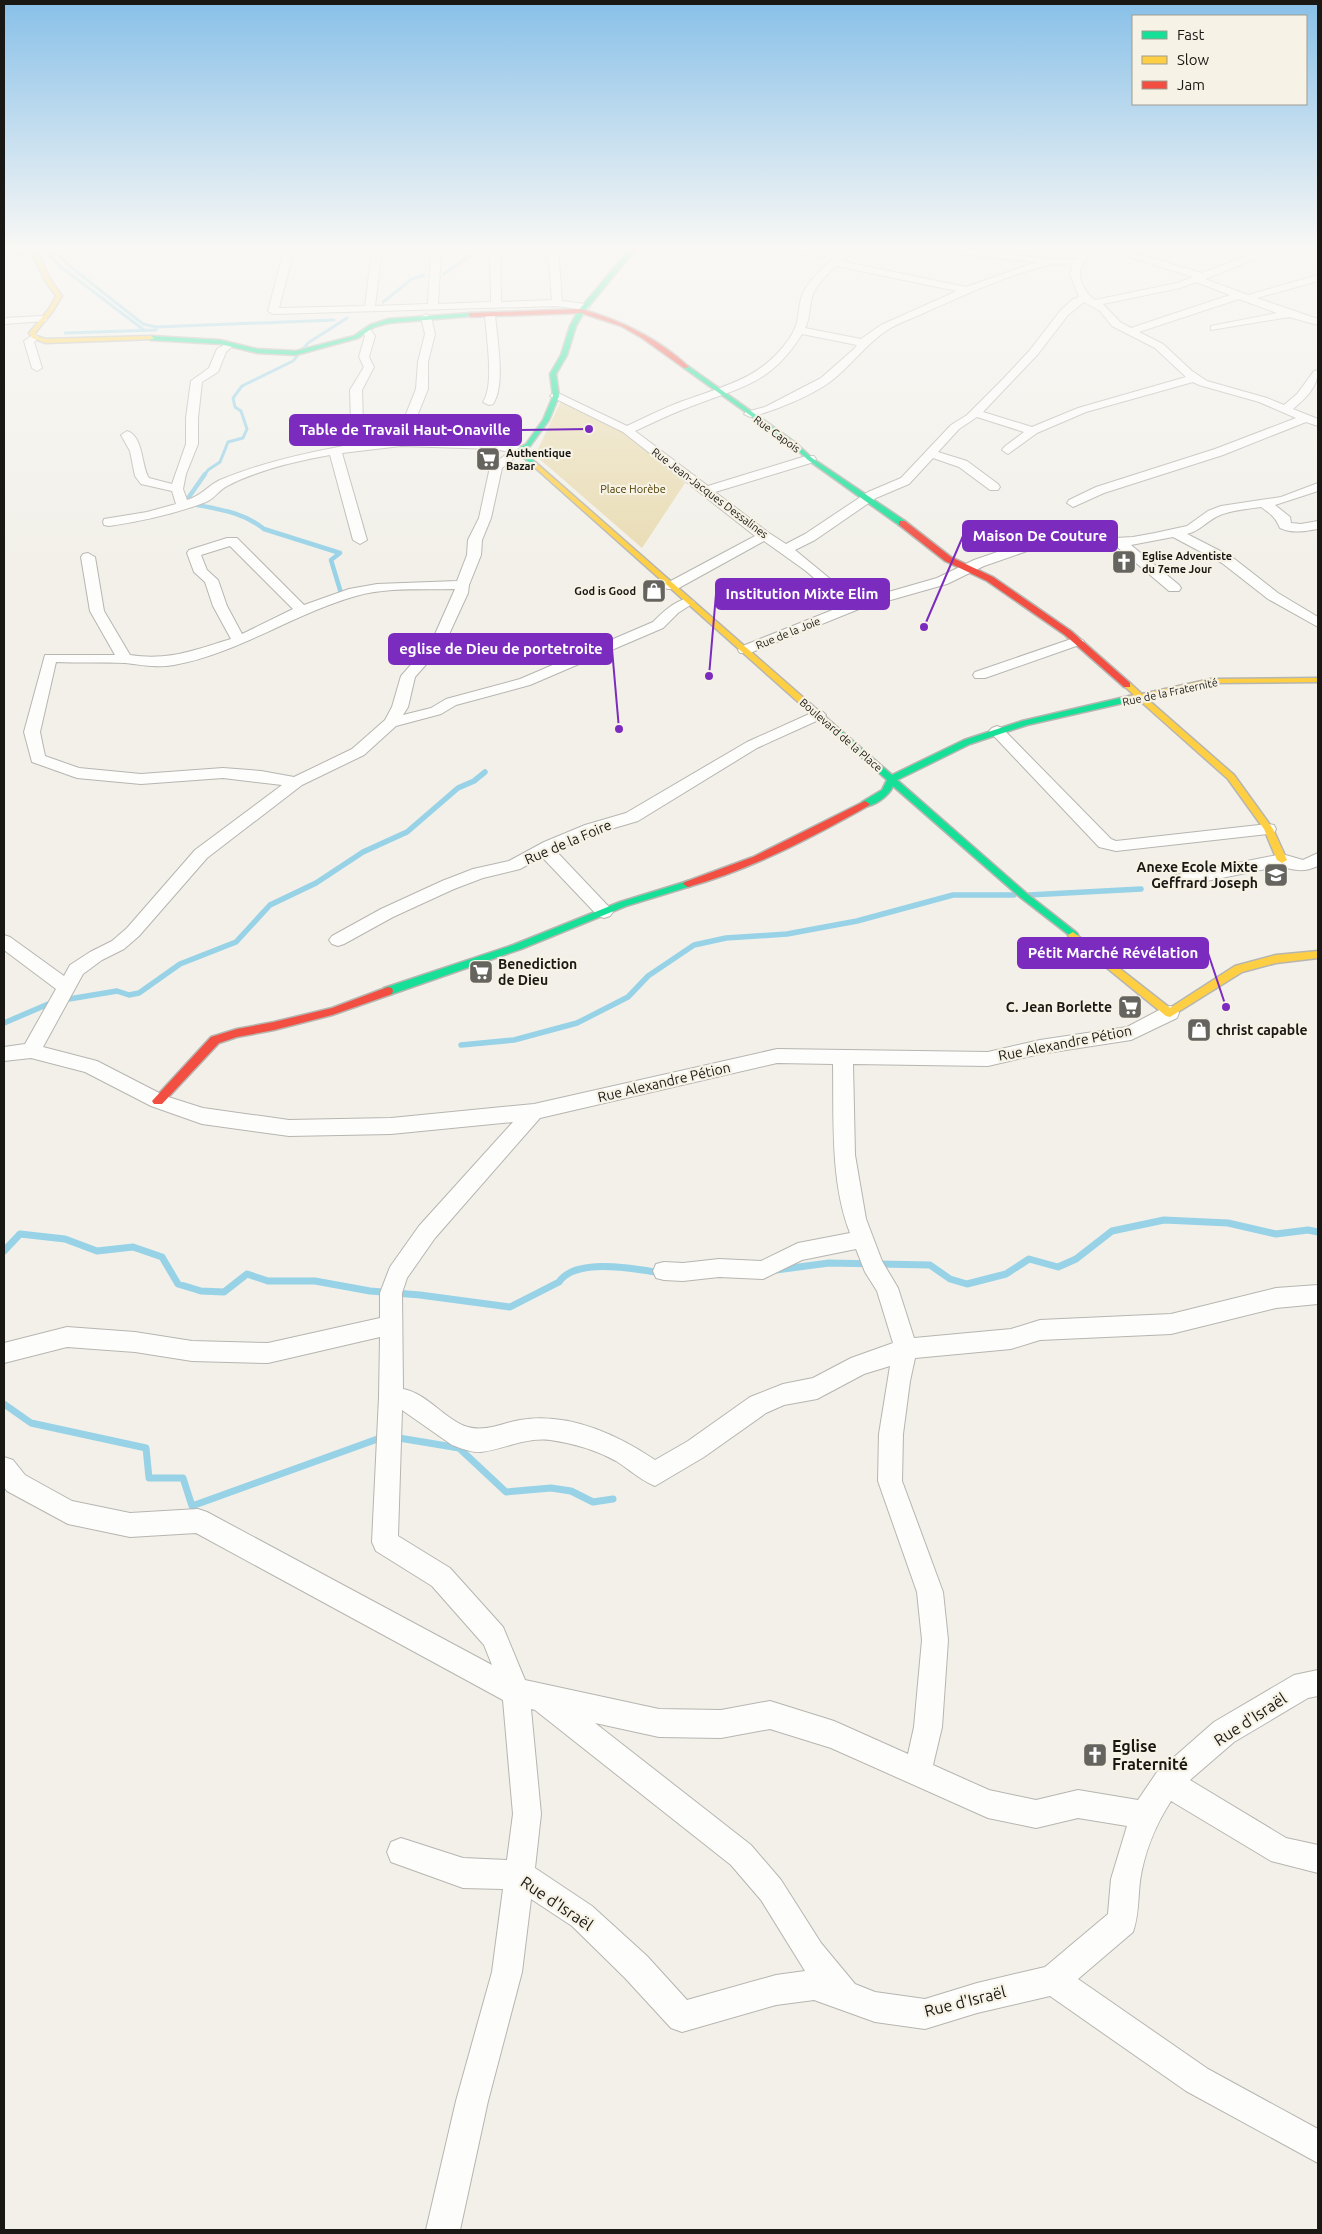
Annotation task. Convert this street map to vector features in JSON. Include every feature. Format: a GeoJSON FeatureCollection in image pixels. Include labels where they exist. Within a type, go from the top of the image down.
{"type":"FeatureCollection","features":[{"type":"Feature","properties":{"kind":"street"},"geometry":{"type":"LineString","coordinates":[[32,354],[37,368]]}},
{"type":"Feature","properties":{"kind":"street"},"geometry":{"type":"LineString","coordinates":[[183,506],[177,489],[180,474],[192,444],[192,418],[197,381],[214,370],[220,354]]}},
{"type":"Feature","properties":{"kind":"street"},"geometry":{"type":"LineString","coordinates":[[361,446],[357,424],[356,390],[369,367],[364,358],[365,354]]}},
{"type":"Feature","properties":{"kind":"street"},"geometry":{"type":"LineString","coordinates":[[402,442],[422,390],[425,354]]}},
{"type":"Feature","properties":{"kind":"street"},"geometry":{"type":"LineString","coordinates":[[488,402],[493,396],[494,354]]}},
{"type":"Feature","properties":{"kind":"street"},"geometry":{"type":"LineString","coordinates":[[13,1056],[66,987],[76,970],[118,945],[134,932],[201,854],[296,782],[358,752],[391,723],[400,708],[408,676],[438,643],[461,593],[462,585],[474,555],[475,540],[486,518],[496,467],[518,450],[528,445],[546,420],[556,396],[553,374],[564,354]]}},
{"type":"Feature","properties":{"kind":"street","name":"Rue Capois"},"geometry":{"type":"LineString","coordinates":[[668,354],[795,445],[810,459],[867,500],[912,529],[948,559],[990,579],[1077,641],[1138,697],[1231,777],[1268,829],[1282,860]]}},
{"type":"Feature","properties":{"kind":"street"},"geometry":{"type":"LineString","coordinates":[[627,430],[677,407],[722,394],[759,375],[781,354]]}},
{"type":"Feature","properties":{"kind":"street"},"geometry":{"type":"LineString","coordinates":[[750,414],[769,408],[825,380],[855,354]]}},
{"type":"Feature","properties":{"kind":"street"},"geometry":{"type":"LineString","coordinates":[[786,549],[810,537],[872,495],[905,481],[955,427],[975,413],[1031,354]]}},
{"type":"Feature","properties":{"kind":"street"},"geometry":{"type":"LineString","coordinates":[[1168,354],[1194,378],[1215,388],[1263,400],[1318,423]]}},
{"type":"Feature","properties":{"kind":"street"},"geometry":{"type":"LineString","coordinates":[[1286,409],[1301,396],[1318,373]]}},
{"type":"Feature","properties":{"kind":"street"},"geometry":{"type":"LineString","coordinates":[[1008,450],[1032,432],[1092,407],[1194,378]]}},
{"type":"Feature","properties":{"kind":"street","name":"Rue Jean-Jacques Dessalines"},"geometry":{"type":"LineString","coordinates":[[556,396],[627,430],[764,536],[786,549],[828,581],[854,606]]}},
{"type":"Feature","properties":{"kind":"street"},"geometry":{"type":"LineString","coordinates":[[975,413],[1032,432]]}},
{"type":"Feature","properties":{"kind":"street"},"geometry":{"type":"LineString","coordinates":[[1073,503],[1100,490],[1219,452],[1306,418]]}},
{"type":"Feature","properties":{"kind":"street"},"geometry":{"type":"LineString","coordinates":[[127,435],[136,451],[141,476],[145,481],[177,489]]}},
{"type":"Feature","properties":{"kind":"street"},"geometry":{"type":"LineString","coordinates":[[109,522],[149,516],[204,499],[221,484],[249,472],[311,455],[361,446],[402,442],[495,446],[518,450]]}},
{"type":"Feature","properties":{"kind":"street","name":"Boulevard de la Place"},"geometry":{"type":"LineString","coordinates":[[518,450],[1022,895],[1170,1013]]}},
{"type":"Feature","properties":{"kind":"street"},"geometry":{"type":"LineString","coordinates":[[336,451],[360,540]]}},
{"type":"Feature","properties":{"kind":"street"},"geometry":{"type":"LineString","coordinates":[[932,454],[963,464],[994,486]]}},
{"type":"Feature","properties":{"kind":"street"},"geometry":{"type":"LineString","coordinates":[[705,491],[810,459]]}},
{"type":"Feature","properties":{"kind":"street","name":"Rue de la Joie"},"geometry":{"type":"LineString","coordinates":[[744,650],[854,606],[942,581],[967,568],[1028,546],[1133,540],[1176,533],[1191,529],[1212,514],[1225,509],[1265,504],[1318,487]]}},
{"type":"Feature","properties":{"kind":"street"},"geometry":{"type":"LineString","coordinates":[[1265,504],[1277,512],[1285,520],[1285,525],[1290,528],[1296,529],[1318,525]]}},
{"type":"Feature","properties":{"kind":"street"},"geometry":{"type":"LineString","coordinates":[[1176,533],[1227,560],[1273,596],[1318,623]]}},
{"type":"Feature","properties":{"kind":"street"},"geometry":{"type":"LineString","coordinates":[[672,586],[764,536]]}},
{"type":"Feature","properties":{"kind":"street"},"geometry":{"type":"LineString","coordinates":[[239,641],[220,606],[211,580],[201,572],[194,553],[232,541],[302,610]]}},
{"type":"Feature","properties":{"kind":"street"},"geometry":{"type":"LineString","coordinates":[[1118,541],[1174,588]]}},
{"type":"Feature","properties":{"kind":"street"},"geometry":{"type":"LineString","coordinates":[[88,557],[97,611],[125,659]]}},
{"type":"Feature","properties":{"kind":"street"},"geometry":{"type":"LineString","coordinates":[[296,782],[261,776],[223,773],[141,779],[85,774],[56,767],[38,759],[32,732],[50,658],[125,659],[147,662],[173,661],[239,641],[302,610],[354,592],[377,588],[462,585]]}},
{"type":"Feature","properties":{"kind":"street"},"geometry":{"type":"LineString","coordinates":[[391,723],[436,711],[451,702],[525,682],[658,625],[672,610],[688,602]]}},
{"type":"Feature","properties":{"kind":"street"},"geometry":{"type":"LineString","coordinates":[[980,675],[1077,641]]}},
{"type":"Feature","properties":{"kind":"street","name":"Rue de la Fraternité"},"geometry":{"type":"LineString","coordinates":[[892,779],[967,742],[1025,723],[1211,681],[1318,680]]}},
{"type":"Feature","properties":{"kind":"street","name":"Rue de la Foire"},"geometry":{"type":"LineString","coordinates":[[338,940],[387,913],[448,885],[479,873],[514,865],[544,849],[591,829],[632,816],[752,745],[818,715]]}},
{"type":"Feature","properties":{"kind":"street"},"geometry":{"type":"LineString","coordinates":[[996,731],[1105,843],[1116,846],[1268,829]]}},
{"type":"Feature","properties":{"kind":"street"},"geometry":{"type":"LineString","coordinates":[[158,1101],[215,1040],[227,1034],[273,1026],[359,1005],[402,985],[517,947],[623,904],[726,873],[807,836],[886,792],[892,779]]}},
{"type":"Feature","properties":{"kind":"street"},"geometry":{"type":"LineString","coordinates":[[544,849],[604,912]]}},
{"type":"Feature","properties":{"kind":"street"},"geometry":{"type":"LineString","coordinates":[[1177,881],[1282,860],[1293,865],[1307,866],[1318,858]]}},
{"type":"Feature","properties":{"kind":"street"},"geometry":{"type":"LineString","coordinates":[[4,941],[66,987]]}},
{"type":"Feature","properties":{"kind":"street","name":"Rue Alexandre Pétion"},"geometry":{"type":"LineString","coordinates":[[13,1056],[90,1066],[158,1101],[202,1116],[289,1128],[391,1126],[534,1112],[647,1084],[777,1056],[988,1058],[1131,1033],[1170,1013],[1239,970],[1276,959],[1318,955]]}},
{"type":"Feature","properties":{"kind":"street"},"geometry":{"type":"LineString","coordinates":[[843,1057],[845,1155],[855,1219],[874,1265],[887,1288],[906,1348],[898,1381],[891,1434],[890,1481],[930,1592],[935,1640],[928,1728],[918,1772]]}},
{"type":"Feature","properties":{"kind":"street"},"geometry":{"type":"LineString","coordinates":[[443,2230],[472,2101],[508,1972],[527,1814],[529,1695],[494,1636],[441,1578],[385,1542],[391,1397],[391,1293],[398,1274],[427,1232],[534,1112]]}},
{"type":"Feature","properties":{"kind":"street"},"geometry":{"type":"LineString","coordinates":[[664,1271],[683,1272],[719,1268],[763,1270],[798,1252],[863,1239]]}},
{"type":"Feature","properties":{"kind":"street"},"geometry":{"type":"LineString","coordinates":[[391,1397],[407,1400],[460,1437],[480,1441],[520,1431],[548,1429],[588,1437],[624,1453],[655,1474],[696,1449],[758,1405],[783,1395],[817,1388],[859,1365],[882,1359],[906,1348],[949,1346],[1011,1339],[1040,1330],[1171,1324],[1276,1298],[1318,1294]]}},
{"type":"Feature","properties":{"kind":"street"},"geometry":{"type":"LineString","coordinates":[[4,1353],[67,1338],[135,1342],[192,1351],[268,1353],[391,1325]]}},
{"type":"Feature","properties":{"kind":"street"},"geometry":{"type":"LineString","coordinates":[[4,1468],[16,1484],[68,1512],[130,1525],[198,1521],[529,1695],[742,1855],[771,1890],[810,1954],[845,1996]]}},
{"type":"Feature","properties":{"kind":"street","name":"Rue d'Israël"},"geometry":{"type":"LineString","coordinates":[[401,1852],[463,1873],[520,1875],[582,1916],[636,1967],[682,2018],[776,1990],[814,1985],[875,2007],[925,2014],[977,1998],[1053,1980],[1122,1921],[1126,1879],[1145,1815],[1167,1782],[1224,1732],[1304,1685],[1318,1683]]}},
{"type":"Feature","properties":{"kind":"street"},"geometry":{"type":"LineString","coordinates":[[529,1695],[659,1723],[721,1724],[770,1715],[834,1735],[988,1804],[1036,1814],[1078,1804],[1145,1815]]}},
{"type":"Feature","properties":{"kind":"street"},"geometry":{"type":"LineString","coordinates":[[1167,1782],[1281,1851],[1318,1859]]}},
{"type":"Feature","properties":{"kind":"street"},"geometry":{"type":"LineString","coordinates":[[1053,1980],[1197,2080],[1318,2147]]}},
{"type":"Feature","properties":{"kind":"green space","name":"Place Horèbe"},"geometry":{"type":"Polygon","coordinates":[[[562,399],[618,427],[685,483],[642,548],[535,455],[562,399]]]}},
{"type":"Feature","properties":{"kind":"waterway"},"geometry":{"type":"LineString","coordinates":[[204,476],[208,470],[220,462],[228,442],[243,438],[247,429],[241,411],[235,407],[233,398],[242,386],[293,361],[299,354]]}},
{"type":"Feature","properties":{"kind":"waterway"},"geometry":{"type":"LineString","coordinates":[[184,504],[205,474]]}},
{"type":"Feature","properties":{"kind":"waterway"},"geometry":{"type":"LineString","coordinates":[[188,503],[237,514],[264,529],[340,553],[331,560],[341,593]]}},
{"type":"Feature","properties":{"kind":"waterway"},"geometry":{"type":"LineString","coordinates":[[63,1000],[117,991],[129,995],[139,993],[180,964],[236,942],[270,905],[316,883],[363,852],[407,832],[458,788],[474,781],[485,772]]}},
{"type":"Feature","properties":{"kind":"waterway"},"geometry":{"type":"LineString","coordinates":[[1029,895],[1141,889]]}},
{"type":"Feature","properties":{"kind":"waterway"},"geometry":{"type":"LineString","coordinates":[[461,1045],[514,1040],[577,1023],[628,997],[648,976],[694,945],[726,938],[787,934],[857,921],[953,895],[1014,895]]}},
{"type":"Feature","properties":{"kind":"waterway"},"geometry":{"type":"LineString","coordinates":[[4,1023],[53,1002]]}},
{"type":"Feature","properties":{"kind":"waterway"},"geometry":{"type":"LineString","coordinates":[[776,1270],[829,1263],[930,1265],[950,1279],[967,1284],[1006,1274],[1029,1259],[1058,1267],[1076,1259],[1112,1231],[1164,1220],[1228,1223],[1276,1234],[1308,1230],[1318,1232]]}},
{"type":"Feature","properties":{"kind":"waterway"},"geometry":{"type":"LineString","coordinates":[[4,1251],[20,1234],[65,1239],[97,1251],[133,1247],[162,1257],[178,1284],[201,1291],[224,1292],[247,1274],[268,1281],[315,1281],[370,1291],[420,1295],[510,1307],[559,1282],[567,1274],[578,1269],[622,1267],[661,1273]]}},
{"type":"Feature","properties":{"kind":"waterway"},"geometry":{"type":"LineString","coordinates":[[4,1404],[31,1423],[146,1448],[149,1478],[183,1478],[192,1506],[383,1437]]}},
{"type":"Feature","properties":{"kind":"waterway"},"geometry":{"type":"LineString","coordinates":[[393,1437],[459,1448],[506,1492],[551,1488],[571,1491],[593,1502],[613,1499]]}},
{"type":"Feature","properties":{"kind":"traffic: fast"},"geometry":{"type":"LineString","coordinates":[[533,463],[518,450],[528,445],[546,420],[556,396],[553,374],[564,354]]}},
{"type":"Feature","properties":{"kind":"traffic: fast"},"geometry":{"type":"LineString","coordinates":[[686,367],[795,445],[810,459],[902,523]]}},
{"type":"Feature","properties":{"kind":"traffic: fast"},"geometry":{"type":"LineString","coordinates":[[865,804],[886,792],[892,779],[967,742],[1025,723],[1129,699]]}},
{"type":"Feature","properties":{"kind":"traffic: fast"},"geometry":{"type":"LineString","coordinates":[[836,731],[1023,895],[1073,935]]}},
{"type":"Feature","properties":{"kind":"traffic: fast"},"geometry":{"type":"LineString","coordinates":[[388,991],[517,947],[623,904],[688,884]]}},
{"type":"Feature","properties":{"kind":"traffic: slow"},"geometry":{"type":"LineString","coordinates":[[533,463],[836,731]]}},
{"type":"Feature","properties":{"kind":"traffic: slow"},"geometry":{"type":"LineString","coordinates":[[1129,699],[1211,681],[1318,680]]}},
{"type":"Feature","properties":{"kind":"traffic: slow"},"geometry":{"type":"LineString","coordinates":[[1127,685],[1231,777],[1268,829],[1282,860]]}},
{"type":"Feature","properties":{"kind":"traffic: slow"},"geometry":{"type":"LineString","coordinates":[[1073,935],[1170,1013],[1239,969],[1276,959],[1318,955]]}},
{"type":"Feature","properties":{"kind":"traffic: jam"},"geometry":{"type":"LineString","coordinates":[[668,354],[686,367]]}},
{"type":"Feature","properties":{"kind":"traffic: jam"},"geometry":{"type":"LineString","coordinates":[[902,523],[948,559],[990,579],[1068,633],[1127,685]]}},
{"type":"Feature","properties":{"kind":"traffic: jam"},"geometry":{"type":"LineString","coordinates":[[688,884],[757,859],[865,804]]}},
{"type":"Feature","properties":{"kind":"traffic: jam"},"geometry":{"type":"LineString","coordinates":[[158,1101],[215,1040],[237,1033],[332,1012],[388,991]]}},
{"type":"Feature","properties":{"kind":"place","name":"Table de Travail Haut-Onaville"},"geometry":{"type":"Point","coordinates":[589,429]}},
{"type":"Feature","properties":{"kind":"place","name":"Authentique Bazar"},"geometry":{"type":"Point","coordinates":[488,459]}},
{"type":"Feature","properties":{"kind":"place","name":"Eglise Adventiste du 7eme Jour"},"geometry":{"type":"Point","coordinates":[1124,562]}},
{"type":"Feature","properties":{"kind":"place","name":"God is Good"},"geometry":{"type":"Point","coordinates":[654,591]}},
{"type":"Feature","properties":{"kind":"place","name":"Maison De Couture"},"geometry":{"type":"Point","coordinates":[924,627]}},
{"type":"Feature","properties":{"kind":"place","name":"Institution Mixte Elim"},"geometry":{"type":"Point","coordinates":[709,676]}},
{"type":"Feature","properties":{"kind":"place","name":"eglise de Dieu de portetroite"},"geometry":{"type":"Point","coordinates":[619,729]}},
{"type":"Feature","properties":{"kind":"place","name":"Anexe Ecole Mixte Geffrard Joseph"},"geometry":{"type":"Point","coordinates":[1276,875]}},
{"type":"Feature","properties":{"kind":"place","name":"Benediction de Dieu"},"geometry":{"type":"Point","coordinates":[481,972]}},
{"type":"Feature","properties":{"kind":"place","name":"C. Jean Borlette"},"geometry":{"type":"Point","coordinates":[1130,1007]}},
{"type":"Feature","properties":{"kind":"place","name":"Pétit Marché Révélation"},"geometry":{"type":"Point","coordinates":[1226,1007]}},
{"type":"Feature","properties":{"kind":"place","name":"christ capable"},"geometry":{"type":"Point","coordinates":[1199,1030]}},
{"type":"Feature","properties":{"kind":"place","name":"Eglise Fraternité"},"geometry":{"type":"Point","coordinates":[1095,1755]}}]}
